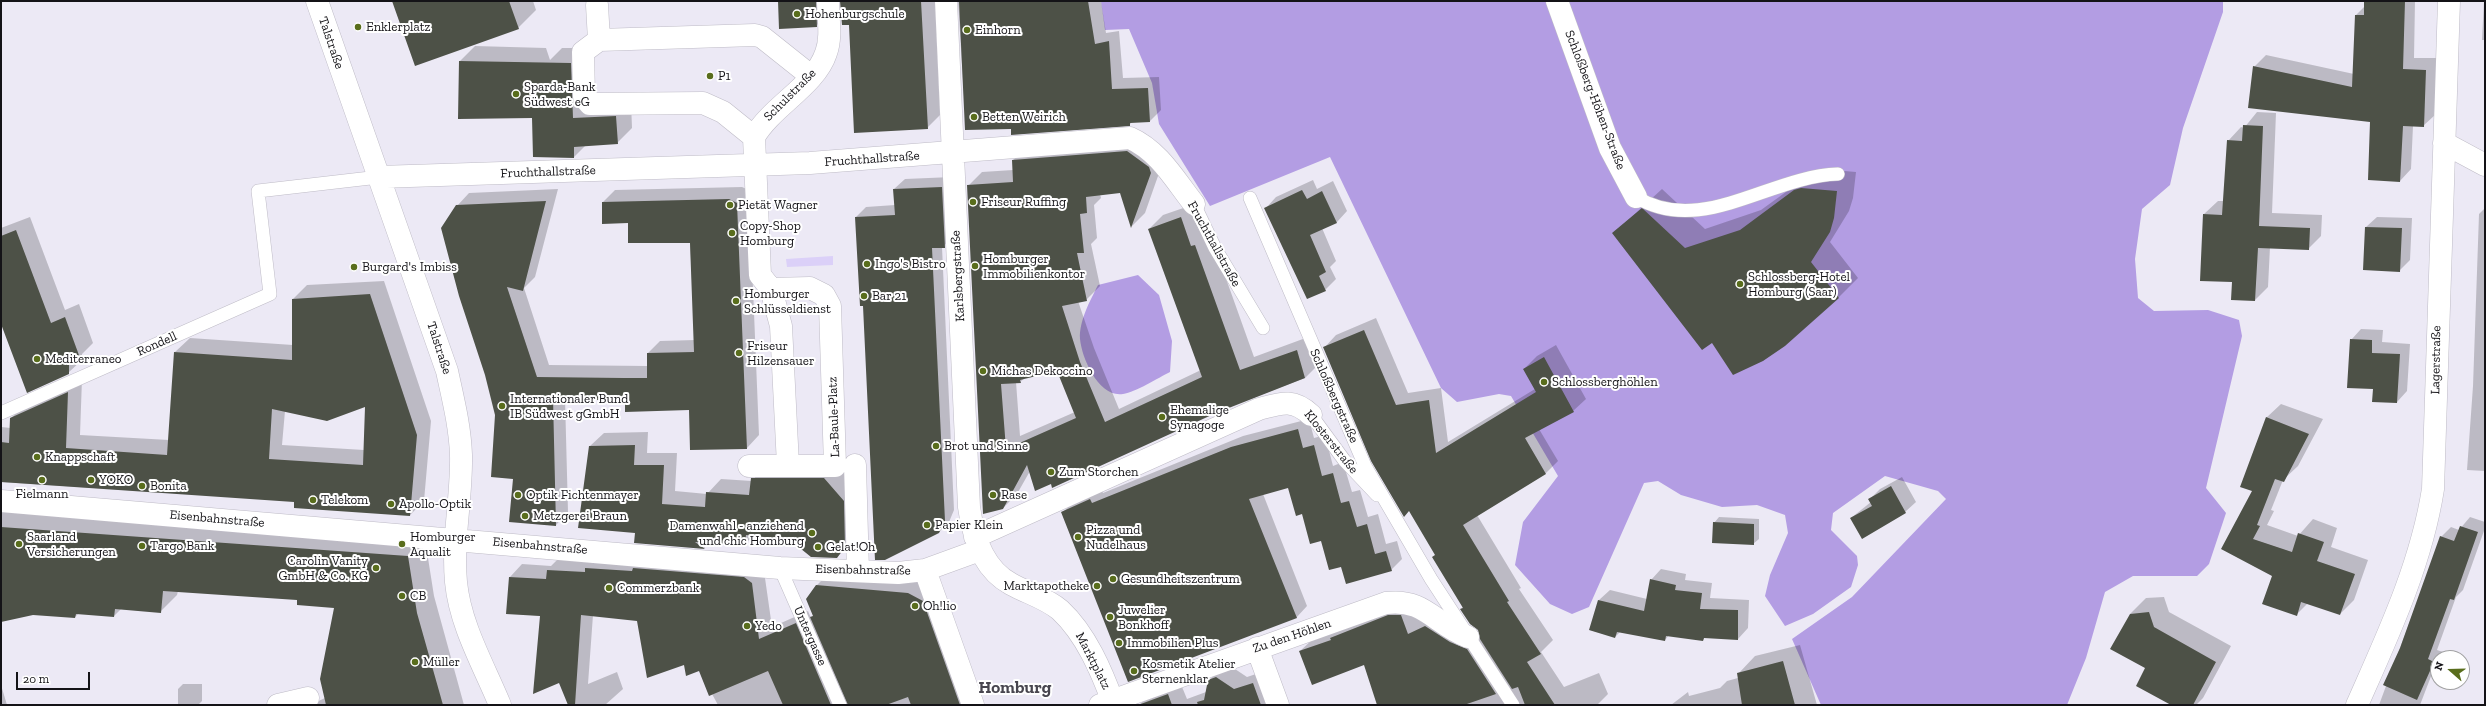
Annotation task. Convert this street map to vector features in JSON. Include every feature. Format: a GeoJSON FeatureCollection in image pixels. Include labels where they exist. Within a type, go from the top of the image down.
{"type":"FeatureCollection","features":[{"type":"Feature","properties":{"kind":"street","name":"Talstraße"},"geometry":{"type":"LineString","coordinates":[[317,1],[447,371],[459,424],[461,456],[455,539],[456,582],[460,606],[500,705]]}},
{"type":"Feature","properties":{"kind":"street","name":"Schulstraße"},"geometry":{"type":"LineString","coordinates":[[754,137],[762,123],[811,76],[826,53],[829,36],[828,1]]}},
{"type":"Feature","properties":{"kind":"street","name":"Karlsbergstraße"},"geometry":{"type":"LineString","coordinates":[[946,1],[969,507],[978,543]]}},
{"type":"Feature","properties":{"kind":"street","name":"Schloßberg-Höhen-Straße"},"geometry":{"type":"LineString","coordinates":[[1558,1],[1610,148],[1636,197]]}},
{"type":"Feature","properties":{"kind":"street","name":"Lagerstraße"},"geometry":{"type":"LineString","coordinates":[[2357,705],[2391,629],[2429,516],[2432,496],[2449,1]]}},
{"type":"Feature","properties":{"kind":"street"},"geometry":{"type":"LineString","coordinates":[[597,5],[599,40]]}},
{"type":"Feature","properties":{"kind":"street"},"geometry":{"type":"LineString","coordinates":[[749,466],[788,465],[781,326],[771,288],[760,275],[754,137],[723,112],[703,104],[590,104],[584,98],[583,52],[599,40],[755,35],[762,37],[811,76]]}},
{"type":"Feature","properties":{"kind":"street","name":"Fruchthallstraße"},"geometry":{"type":"LineString","coordinates":[[379,177],[756,166],[953,153],[1130,138],[1144,145],[1159,159],[1194,204]]}},
{"type":"Feature","properties":{"kind":"street"},"geometry":{"type":"LineString","coordinates":[[2444,142],[2485,165]]}},
{"type":"Feature","properties":{"kind":"street","name":"La-Baule-Platz"},"geometry":{"type":"LineString","coordinates":[[771,288],[810,288],[824,295],[830,306],[835,466],[788,465]]}},
{"type":"Feature","properties":{"kind":"street","name":"Klosterstraße"},"geometry":{"type":"LineString","coordinates":[[978,543],[1260,409],[1282,403],[1300,405],[1311,415]]}},
{"type":"Feature","properties":{"kind":"street","name":"La-Baule-Platz"},"geometry":{"type":"LineString","coordinates":[[855,465],[858,571]]}},
{"type":"Feature","properties":{"kind":"street","name":"Eisenbahnstraße"},"geometry":{"type":"LineString","coordinates":[[1,501],[780,568],[898,573],[924,570],[978,543]]}},
{"type":"Feature","properties":{"kind":"street","name":"Marktplatz"},"geometry":{"type":"LineString","coordinates":[[978,543],[989,565],[998,575],[1010,583],[1046,601],[1071,621],[1088,647],[1109,704]]}},
{"type":"Feature","properties":{"kind":"street"},"geometry":{"type":"LineString","coordinates":[[924,570],[973,705]]}},
{"type":"Feature","properties":{"kind":"street","name":"Zu den Höhlen"},"geometry":{"type":"LineString","coordinates":[[1109,704],[1257,648],[1386,603],[1409,602],[1422,608],[1441,624],[1468,637]]}},
{"type":"Feature","properties":{"kind":"street"},"geometry":{"type":"LineString","coordinates":[[1257,648],[1278,705]]}},
{"type":"Feature","properties":{"kind":"street"},"geometry":{"type":"LineString","coordinates":[[278,705],[308,698]]}},
{"type":"Feature","properties":{"kind":"lane"},"geometry":{"type":"LineString","coordinates":[[1636,197],[1649,205],[1665,210],[1697,211],[1806,178],[1838,174]]}},
{"type":"Feature","properties":{"kind":"lane","name":"Rondell"},"geometry":{"type":"LineString","coordinates":[[1,413],[270,294],[258,191],[379,177]]}},
{"type":"Feature","properties":{"kind":"lane","name":"Schloßbergstraße"},"geometry":{"type":"LineString","coordinates":[[1250,198],[1349,432],[1365,466],[1468,637],[1514,705]]}},
{"type":"Feature","properties":{"kind":"lane","name":"Fruchthallstraße"},"geometry":{"type":"LineString","coordinates":[[1194,204],[1214,248],[1263,328]]}},
{"type":"Feature","properties":{"kind":"lane","name":"Klosterstraße"},"geometry":{"type":"LineString","coordinates":[[1311,415],[1363,482],[1391,509]]}},
{"type":"Feature","properties":{"kind":"lane","name":"Untergasse"},"geometry":{"type":"LineString","coordinates":[[780,568],[840,705]]}},
{"type":"Feature","properties":{"kind":"shaded area"},"geometry":{"type":"Polygon","coordinates":[[[1101,1],[2223,1],[2223,12],[2183,128],[2170,185],[2142,209],[2135,259],[2138,298],[2154,311],[2208,310],[2239,320],[2242,336],[2206,488],[2226,513],[2209,564],[2197,576],[2133,576],[2105,592],[2086,658],[2067,705],[1821,705],[1792,639],[1852,597],[1946,499],[1938,491],[1885,476],[1833,513],[1831,530],[1857,556],[1858,565],[1851,587],[1813,614],[1785,626],[1765,596],[1770,575],[1788,533],[1785,515],[1757,505],[1722,507],[1681,495],[1658,481],[1644,483],[1589,607],[1572,614],[1550,604],[1515,565],[1523,522],[1558,476],[1511,396],[1499,394],[1457,402],[1441,388],[1330,157],[1210,206],[1159,124],[1152,83],[1129,29],[1105,30],[1101,1]]]}},
{"type":"Feature","properties":{"kind":"shaded area"},"geometry":{"type":"Polygon","coordinates":[[[833,256],[833,265],[787,267],[786,259],[833,256]]]}},
{"type":"Feature","properties":{"kind":"shaded area"},"geometry":{"type":"Polygon","coordinates":[[[1138,275],[1159,295],[1172,341],[1170,372],[1134,391],[1123,394],[1114,394],[1099,384],[1088,366],[1081,347],[1081,325],[1098,285],[1138,275]]]}},
{"type":"Feature","properties":{"kind":"building"},"geometry":{"type":"Polygon","coordinates":[[[392,1],[509,1],[519,29],[415,66],[392,1]]]}},
{"type":"Feature","properties":{"kind":"building","name":"Hohenburgschule"},"geometry":{"type":"Polygon","coordinates":[[[778,1],[816,1],[817,27],[779,29],[778,1]]]}},
{"type":"Feature","properties":{"kind":"building"},"geometry":{"type":"Polygon","coordinates":[[[840,1],[921,1],[928,129],[854,133],[849,25],[842,25],[840,1]]]}},
{"type":"Feature","properties":{"kind":"building"},"geometry":{"type":"Polygon","coordinates":[[[959,1],[1088,1],[1095,44],[1109,41],[1112,89],[1148,88],[1150,122],[1130,123],[1130,126],[1011,135],[1011,129],[965,130],[959,1]]]}},
{"type":"Feature","properties":{"kind":"building"},"geometry":{"type":"Polygon","coordinates":[[[2364,1],[2405,1],[2403,69],[2426,70],[2424,127],[2403,126],[2400,182],[2368,180],[2370,122],[2248,108],[2253,66],[2352,87],[2355,15],[2364,15],[2364,1]]]}},
{"type":"Feature","properties":{"kind":"building","name":"Sparda-Bank Südwest eG"},"geometry":{"type":"Polygon","coordinates":[[[459,61],[571,63],[573,118],[616,116],[618,144],[574,147],[574,158],[533,157],[532,118],[458,119],[459,61]]]}},
{"type":"Feature","properties":{"kind":"building"},"geometry":{"type":"Polygon","coordinates":[[[2243,125],[2263,126],[2259,226],[2310,228],[2309,250],[2258,248],[2255,301],[2231,300],[2232,282],[2200,281],[2203,214],[2222,215],[2227,140],[2242,141],[2243,125]]]}},
{"type":"Feature","properties":{"kind":"building"},"geometry":{"type":"Polygon","coordinates":[[[1127,151],[1149,167],[1151,173],[1131,228],[1120,193],[1086,197],[1087,213],[1080,214],[1084,253],[1077,253],[1087,301],[1062,306],[1080,362],[1105,422],[1202,377],[1148,229],[1181,217],[1191,246],[1195,245],[1240,370],[1297,350],[1305,378],[1216,413],[1052,488],[1051,484],[1035,491],[1027,465],[1003,509],[983,514],[967,185],[1013,182],[1012,160],[1127,151]],[[1057,371],[1020,380],[1021,383],[1001,384],[1006,449],[1076,418],[1057,371]]]}},
{"type":"Feature","properties":{"kind":"building"},"geometry":{"type":"Polygon","coordinates":[[[942,187],[945,248],[932,248],[945,521],[939,533],[885,560],[875,560],[863,306],[860,306],[855,217],[895,215],[893,189],[942,187]]]}},
{"type":"Feature","properties":{"kind":"building","name":"Schlossberg-Hotel Homburg (Saar)"},"geometry":{"type":"Polygon","coordinates":[[[1801,188],[1837,191],[1834,218],[1830,232],[1811,262],[1839,298],[1785,346],[1763,361],[1733,375],[1712,343],[1702,350],[1612,233],[1642,208],[1685,248],[1740,230],[1794,190],[1801,188]]]}},
{"type":"Feature","properties":{"kind":"building"},"geometry":{"type":"Polygon","coordinates":[[[1302,190],[1307,199],[1322,191],[1337,223],[1310,235],[1326,272],[1319,276],[1326,291],[1307,299],[1264,208],[1302,190]]]}},
{"type":"Feature","properties":{"kind":"building"},"geometry":{"type":"Polygon","coordinates":[[[729,199],[737,203],[747,449],[690,450],[689,410],[625,412],[625,401],[553,398],[556,526],[509,522],[513,479],[491,477],[495,415],[485,375],[459,296],[441,228],[456,205],[546,201],[523,291],[507,287],[537,377],[647,378],[647,353],[694,352],[690,243],[628,243],[628,223],[602,224],[602,202],[729,199]]]}},
{"type":"Feature","properties":{"kind":"building"},"geometry":{"type":"Polygon","coordinates":[[[2365,227],[2402,228],[2400,272],[2363,270],[2365,227]]]}},
{"type":"Feature","properties":{"kind":"building"},"geometry":{"type":"Polygon","coordinates":[[[16,230],[51,323],[65,317],[80,358],[69,362],[69,374],[27,393],[1,324],[1,236],[16,230]]]}},
{"type":"Feature","properties":{"kind":"building"},"geometry":{"type":"Polygon","coordinates":[[[370,294],[417,435],[410,516],[294,508],[294,502],[1,482],[1,442],[9,443],[10,418],[68,392],[66,448],[167,455],[174,352],[292,360],[292,299],[370,294]],[[365,407],[327,421],[272,409],[269,459],[363,465],[365,407]]]}},
{"type":"Feature","properties":{"kind":"building"},"geometry":{"type":"Polygon","coordinates":[[[1364,330],[1396,405],[1429,400],[1436,453],[1536,392],[1523,369],[1544,357],[1574,412],[1525,438],[1546,474],[1463,525],[1509,601],[1507,602],[1541,654],[1527,662],[1555,705],[1525,705],[1518,687],[1512,689],[1480,639],[1478,630],[1470,624],[1460,609],[1463,608],[1432,557],[1435,555],[1409,511],[1404,517],[1371,461],[1323,347],[1364,330]]]}},
{"type":"Feature","properties":{"kind":"building"},"geometry":{"type":"Polygon","coordinates":[[[2350,339],[2372,340],[2372,353],[2400,354],[2397,403],[2372,402],[2373,389],[2347,388],[2350,339]]]}},
{"type":"Feature","properties":{"kind":"building"},"geometry":{"type":"Polygon","coordinates":[[[2266,417],[2309,434],[2284,482],[2275,479],[2257,525],[2260,526],[2253,539],[2292,552],[2298,533],[2324,542],[2317,561],[2355,574],[2340,615],[2301,602],[2297,616],[2262,604],[2272,576],[2221,549],[2252,491],[2240,487],[2266,417]]]}},
{"type":"Feature","properties":{"kind":"building"},"geometry":{"type":"Polygon","coordinates":[[[1298,429],[1303,448],[1314,445],[1322,476],[1333,473],[1341,503],[1349,501],[1357,527],[1367,524],[1375,554],[1386,551],[1392,571],[1346,584],[1341,567],[1329,570],[1321,541],[1310,544],[1302,514],[1296,516],[1288,488],[1249,499],[1297,618],[1128,682],[1061,512],[1090,499],[1092,503],[1231,447],[1298,429]]]}},
{"type":"Feature","properties":{"kind":"building"},"geometry":{"type":"Polygon","coordinates":[[[635,445],[634,465],[664,465],[662,504],[705,507],[706,492],[749,495],[751,478],[824,478],[844,501],[845,547],[837,558],[811,557],[790,540],[746,535],[745,545],[695,542],[705,549],[634,543],[635,533],[578,528],[589,446],[635,445]]]}},
{"type":"Feature","properties":{"kind":"building"},"geometry":{"type":"Polygon","coordinates":[[[1891,486],[1906,513],[1862,539],[1850,518],[1872,506],[1868,499],[1891,486]]]}},
{"type":"Feature","properties":{"kind":"building"},"geometry":{"type":"Polygon","coordinates":[[[1713,522],[1754,524],[1754,545],[1712,543],[1713,522]]]}},
{"type":"Feature","properties":{"kind":"building"},"geometry":{"type":"Polygon","coordinates":[[[2460,526],[2478,532],[2454,600],[2450,599],[2431,650],[2430,650],[2428,659],[2430,660],[2430,671],[2417,700],[2383,685],[2400,648],[2440,536],[2454,541],[2460,526]]]}},
{"type":"Feature","properties":{"kind":"building"},"geometry":{"type":"Polygon","coordinates":[[[1,527],[408,556],[417,613],[443,705],[326,705],[320,679],[334,608],[297,605],[297,600],[163,591],[161,613],[115,609],[114,617],[76,614],[75,618],[33,615],[1,622],[1,527]]]}},
{"type":"Feature","properties":{"kind":"building"},"geometry":{"type":"Polygon","coordinates":[[[585,568],[632,571],[633,568],[744,577],[752,583],[759,639],[796,623],[831,705],[783,705],[768,671],[709,696],[699,671],[686,676],[684,665],[647,678],[637,621],[581,615],[575,705],[568,705],[559,683],[533,694],[540,616],[506,614],[509,577],[546,579],[547,570],[585,572],[585,568]]]}},
{"type":"Feature","properties":{"kind":"building"},"geometry":{"type":"Polygon","coordinates":[[[1650,579],[1676,585],[1675,590],[1702,593],[1700,609],[1738,610],[1738,640],[1704,638],[1703,641],[1666,636],[1665,641],[1617,632],[1615,638],[1589,630],[1598,600],[1644,611],[1650,579]]]}},
{"type":"Feature","properties":{"kind":"building"},"geometry":{"type":"Polygon","coordinates":[[[816,585],[908,593],[923,601],[960,705],[911,705],[908,697],[886,705],[848,705],[810,617],[813,616],[806,599],[816,585]]]}},
{"type":"Feature","properties":{"kind":"building"},"geometry":{"type":"Polygon","coordinates":[[[2149,612],[2154,627],[2216,662],[2193,705],[2171,705],[2136,686],[2145,668],[2110,649],[2130,614],[2149,612]]]}},
{"type":"Feature","properties":{"kind":"building"},"geometry":{"type":"Polygon","coordinates":[[[1388,615],[1401,615],[1408,634],[1425,626],[1450,642],[1467,649],[1496,694],[1464,705],[1377,705],[1364,665],[1312,685],[1299,651],[1331,640],[1330,638],[1388,615]]]}},
{"type":"Feature","properties":{"kind":"building"},"geometry":{"type":"Polygon","coordinates":[[[1783,661],[1795,705],[1742,705],[1737,673],[1783,661]]]}},
{"type":"Feature","properties":{"kind":"building"},"geometry":{"type":"Polygon","coordinates":[[[1216,677],[1234,689],[1253,683],[1261,705],[1198,705],[1197,702],[1204,700],[1208,680],[1216,677]]]}},
{"type":"Feature","properties":{"kind":"building"},"geometry":{"type":"Polygon","coordinates":[[[1168,694],[1172,705],[1138,705],[1168,694]]]}},
{"type":"Feature","properties":{"kind":"place","name":"Hohenburgschule"},"geometry":{"type":"Point","coordinates":[797,14]}},
{"type":"Feature","properties":{"kind":"place","name":"Enklerplatz"},"geometry":{"type":"Point","coordinates":[358,27]}},
{"type":"Feature","properties":{"kind":"place","name":"Einhorn"},"geometry":{"type":"Point","coordinates":[967,30]}},
{"type":"Feature","properties":{"kind":"place","name":"P1"},"geometry":{"type":"Point","coordinates":[710,76]}},
{"type":"Feature","properties":{"kind":"place","name":"Sparda-Bank Südwest eG"},"geometry":{"type":"Point","coordinates":[516,94]}},
{"type":"Feature","properties":{"kind":"place","name":"Betten Weirich"},"geometry":{"type":"Point","coordinates":[974,117]}},
{"type":"Feature","properties":{"kind":"place","name":"Friseur Ruffing"},"geometry":{"type":"Point","coordinates":[973,202]}},
{"type":"Feature","properties":{"kind":"place","name":"Pietät Wagner"},"geometry":{"type":"Point","coordinates":[730,205]}},
{"type":"Feature","properties":{"kind":"place","name":"Copy-Shop Homburg"},"geometry":{"type":"Point","coordinates":[732,233]}},
{"type":"Feature","properties":{"kind":"place","name":"Ingo's Bistro"},"geometry":{"type":"Point","coordinates":[867,264]}},
{"type":"Feature","properties":{"kind":"place","name":"Homburger Immobilienkontor"},"geometry":{"type":"Point","coordinates":[975,266]}},
{"type":"Feature","properties":{"kind":"place","name":"Burgard's Imbiss"},"geometry":{"type":"Point","coordinates":[354,267]}},
{"type":"Feature","properties":{"kind":"place","name":"Schlossberg-Hotel Homburg (Saar)"},"geometry":{"type":"Point","coordinates":[1740,284]}},
{"type":"Feature","properties":{"kind":"place","name":"Bar 21"},"geometry":{"type":"Point","coordinates":[864,296]}},
{"type":"Feature","properties":{"kind":"place","name":"Homburger Schlüsseldienst"},"geometry":{"type":"Point","coordinates":[736,301]}},
{"type":"Feature","properties":{"kind":"place","name":"Friseur Hilzensauer"},"geometry":{"type":"Point","coordinates":[739,353]}},
{"type":"Feature","properties":{"kind":"place","name":"Mediterraneo"},"geometry":{"type":"Point","coordinates":[37,359]}},
{"type":"Feature","properties":{"kind":"place","name":"Michas Dekoccino"},"geometry":{"type":"Point","coordinates":[983,371]}},
{"type":"Feature","properties":{"kind":"place","name":"Schlossberghöhlen"},"geometry":{"type":"Point","coordinates":[1544,382]}},
{"type":"Feature","properties":{"kind":"place","name":"Internationaler Bund IB Südwest gGmbH"},"geometry":{"type":"Point","coordinates":[502,406]}},
{"type":"Feature","properties":{"kind":"place","name":"Ehemalige Synagoge"},"geometry":{"type":"Point","coordinates":[1162,417]}},
{"type":"Feature","properties":{"kind":"place","name":"Brot und Sinne"},"geometry":{"type":"Point","coordinates":[936,446]}},
{"type":"Feature","properties":{"kind":"place","name":"Knappschaft"},"geometry":{"type":"Point","coordinates":[37,457]}},
{"type":"Feature","properties":{"kind":"place","name":"Zum Storchen"},"geometry":{"type":"Point","coordinates":[1051,472]}},
{"type":"Feature","properties":{"kind":"place","name":"Fielmann"},"geometry":{"type":"Point","coordinates":[42,480]}},
{"type":"Feature","properties":{"kind":"place","name":"YOKO"},"geometry":{"type":"Point","coordinates":[91,480]}},
{"type":"Feature","properties":{"kind":"place","name":"Bonita"},"geometry":{"type":"Point","coordinates":[142,486]}},
{"type":"Feature","properties":{"kind":"place","name":"Optik Fichtenmayer"},"geometry":{"type":"Point","coordinates":[518,495]}},
{"type":"Feature","properties":{"kind":"place","name":"Rase"},"geometry":{"type":"Point","coordinates":[993,495]}},
{"type":"Feature","properties":{"kind":"place","name":"Telekom"},"geometry":{"type":"Point","coordinates":[313,500]}},
{"type":"Feature","properties":{"kind":"place","name":"Apollo-Optik"},"geometry":{"type":"Point","coordinates":[391,504]}},
{"type":"Feature","properties":{"kind":"place","name":"Metzgerei Braun"},"geometry":{"type":"Point","coordinates":[525,516]}},
{"type":"Feature","properties":{"kind":"place","name":"Papier Klein"},"geometry":{"type":"Point","coordinates":[927,525]}},
{"type":"Feature","properties":{"kind":"place","name":"Damenwahl - anziehend und chic Homburg"},"geometry":{"type":"Point","coordinates":[812,533]}},
{"type":"Feature","properties":{"kind":"place","name":"Pizza und Nudelhaus"},"geometry":{"type":"Point","coordinates":[1078,537]}},
{"type":"Feature","properties":{"kind":"place","name":"Saarland Versicherungen"},"geometry":{"type":"Point","coordinates":[19,544]}},
{"type":"Feature","properties":{"kind":"place","name":"Homburger Aqualit"},"geometry":{"type":"Point","coordinates":[402,544]}},
{"type":"Feature","properties":{"kind":"place","name":"Targo Bank"},"geometry":{"type":"Point","coordinates":[142,546]}},
{"type":"Feature","properties":{"kind":"place","name":"Gelat!Oh"},"geometry":{"type":"Point","coordinates":[818,547]}},
{"type":"Feature","properties":{"kind":"place","name":"Carolin Vanity GmbH & Co. KG"},"geometry":{"type":"Point","coordinates":[376,568]}},
{"type":"Feature","properties":{"kind":"place","name":"Gesundheitszentrum"},"geometry":{"type":"Point","coordinates":[1113,579]}},
{"type":"Feature","properties":{"kind":"place","name":"Marktapotheke"},"geometry":{"type":"Point","coordinates":[1097,586]}},
{"type":"Feature","properties":{"kind":"place","name":"Commerzbank"},"geometry":{"type":"Point","coordinates":[609,588]}},
{"type":"Feature","properties":{"kind":"place","name":"CB"},"geometry":{"type":"Point","coordinates":[402,596]}},
{"type":"Feature","properties":{"kind":"place","name":"Oh!lio"},"geometry":{"type":"Point","coordinates":[915,606]}},
{"type":"Feature","properties":{"kind":"place","name":"Juwelier Bonkhoff"},"geometry":{"type":"Point","coordinates":[1110,617]}},
{"type":"Feature","properties":{"kind":"place","name":"Yedo"},"geometry":{"type":"Point","coordinates":[747,626]}},
{"type":"Feature","properties":{"kind":"place","name":"Immobilien Plus"},"geometry":{"type":"Point","coordinates":[1119,643]}},
{"type":"Feature","properties":{"kind":"place","name":"Müller"},"geometry":{"type":"Point","coordinates":[415,662]}},
{"type":"Feature","properties":{"kind":"place","name":"Kosmetik Atelier Sternenklar"},"geometry":{"type":"Point","coordinates":[1134,671]}},
{"type":"Feature","properties":{"kind":"district","name":"Homburg"},"geometry":{"type":"Point","coordinates":[1015,688]}}]}
